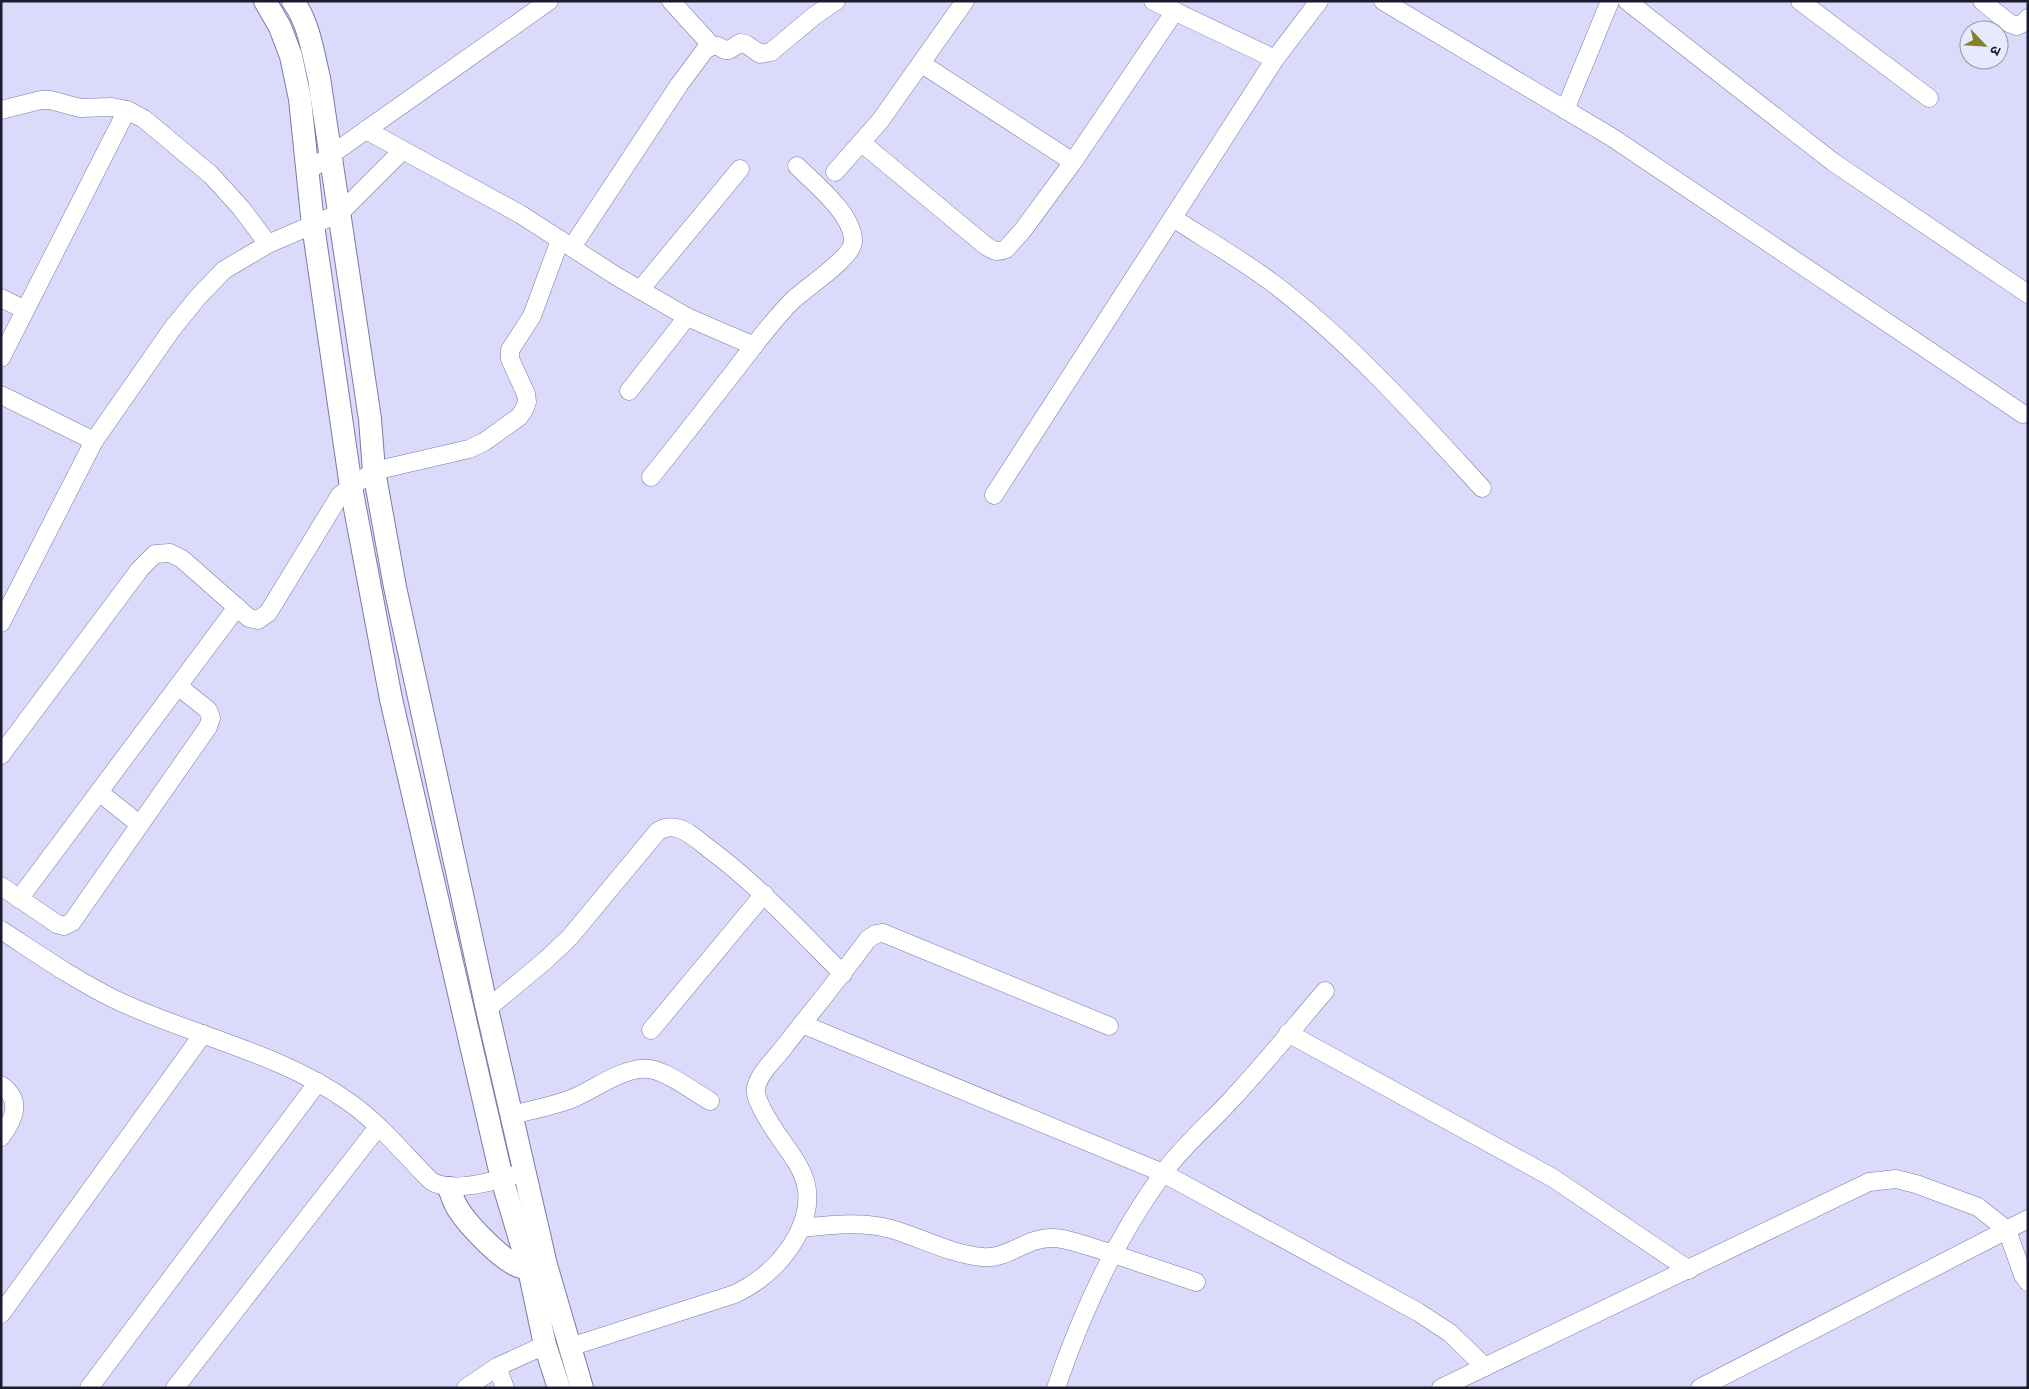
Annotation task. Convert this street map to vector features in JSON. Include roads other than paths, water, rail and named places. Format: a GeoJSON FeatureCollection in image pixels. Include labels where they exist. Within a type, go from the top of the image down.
{"type":"FeatureCollection","features":[{"type":"Feature","properties":{"kind":"main road"},"geometry":{"type":"LineString","coordinates":[[265,1],[280,27],[291,56],[300,98],[313,225],[351,487],[391,699],[502,1179],[570,1348],[582,1388]]}},
{"type":"Feature","properties":{"kind":"main road"},"geometry":{"type":"LineString","coordinates":[[293,1],[297,6],[310,40],[319,78],[370,419],[374,471],[395,587],[487,1009],[525,1172],[546,1345],[559,1388]]}},
{"type":"Feature","properties":{"kind":"main road"},"geometry":{"type":"LineString","coordinates":[[449,1188],[458,1208],[494,1250],[506,1260],[518,1266],[537,1267]]}},
{"type":"Feature","properties":{"kind":"street"},"geometry":{"type":"LineString","coordinates":[[308,171],[549,1]]}},
{"type":"Feature","properties":{"kind":"street"},"geometry":{"type":"LineString","coordinates":[[671,1],[712,46],[729,50],[740,43],[746,44],[760,54],[771,52],[814,16],[836,1]]}},
{"type":"Feature","properties":{"kind":"street"},"geometry":{"type":"LineString","coordinates":[[835,172],[862,143],[922,64],[965,1]]}},
{"type":"Feature","properties":{"kind":"street"},"geometry":{"type":"LineString","coordinates":[[1153,1],[1275,59]]}},
{"type":"Feature","properties":{"kind":"street"},"geometry":{"type":"LineString","coordinates":[[994,495],[1275,59],[1319,1]]}},
{"type":"Feature","properties":{"kind":"street"},"geometry":{"type":"LineString","coordinates":[[1383,1],[1660,170],[2023,414]]}},
{"type":"Feature","properties":{"kind":"street"},"geometry":{"type":"LineString","coordinates":[[1564,110],[1610,1]]}},
{"type":"Feature","properties":{"kind":"street"},"geometry":{"type":"LineString","coordinates":[[1626,1],[1833,162],[2028,294]]}},
{"type":"Feature","properties":{"kind":"street"},"geometry":{"type":"LineString","coordinates":[[1800,1],[1928,98]]}},
{"type":"Feature","properties":{"kind":"street"},"geometry":{"type":"LineString","coordinates":[[1982,1],[2009,23],[2017,26],[2028,18]]}},
{"type":"Feature","properties":{"kind":"street"},"geometry":{"type":"LineString","coordinates":[[862,143],[986,246],[994,252],[1000,252],[1006,249],[1023,230],[1073,162],[1176,11]]}},
{"type":"Feature","properties":{"kind":"street"},"geometry":{"type":"LineString","coordinates":[[1,755],[140,569],[155,554],[170,553],[182,559],[249,618],[258,620],[268,613],[340,495],[374,471],[469,449],[484,442],[520,417],[527,402],[526,394],[510,359],[510,350],[532,316],[566,244],[679,85],[705,50],[712,46]]}},
{"type":"Feature","properties":{"kind":"street"},"geometry":{"type":"LineString","coordinates":[[922,64],[1073,162]]}},
{"type":"Feature","properties":{"kind":"street"},"geometry":{"type":"LineString","coordinates":[[1,110],[41,100],[50,100],[80,108],[112,107],[127,110],[144,119],[211,175],[241,208],[268,244]]}},
{"type":"Feature","properties":{"kind":"street"},"geometry":{"type":"LineString","coordinates":[[1,358],[127,110]]}},
{"type":"Feature","properties":{"kind":"street"},"geometry":{"type":"LineString","coordinates":[[366,130],[491,198],[687,318],[754,346]]}},
{"type":"Feature","properties":{"kind":"street"},"geometry":{"type":"LineString","coordinates":[[1,623],[94,441],[198,297],[224,270],[268,244],[340,214],[403,150]]}},
{"type":"Feature","properties":{"kind":"street"},"geometry":{"type":"LineString","coordinates":[[651,477],[792,300],[844,259],[851,251],[853,242],[851,230],[846,219],[837,206],[797,166]]}},
{"type":"Feature","properties":{"kind":"street"},"geometry":{"type":"LineString","coordinates":[[640,290],[740,169]]}},
{"type":"Feature","properties":{"kind":"street"},"geometry":{"type":"LineString","coordinates":[[1173,218],[1273,283],[1339,339],[1392,390],[1482,488]]}},
{"type":"Feature","properties":{"kind":"street"},"geometry":{"type":"LineString","coordinates":[[1,298],[25,310]]}},
{"type":"Feature","properties":{"kind":"street"},"geometry":{"type":"LineString","coordinates":[[629,391],[687,318]]}},
{"type":"Feature","properties":{"kind":"street"},"geometry":{"type":"LineString","coordinates":[[1,395],[94,441]]}},
{"type":"Feature","properties":{"kind":"street"},"geometry":{"type":"LineString","coordinates":[[19,899],[237,607]]}},
{"type":"Feature","properties":{"kind":"street"},"geometry":{"type":"LineString","coordinates":[[1,886],[56,924],[64,926],[72,922],[200,739],[211,718],[208,710],[178,686]]}},
{"type":"Feature","properties":{"kind":"street"},"geometry":{"type":"LineString","coordinates":[[99,792],[140,824]]}},
{"type":"Feature","properties":{"kind":"street"},"geometry":{"type":"LineString","coordinates":[[487,1009],[547,959],[570,937],[658,831],[667,827],[677,828],[691,835],[764,894],[842,974]]}},
{"type":"Feature","properties":{"kind":"street"},"geometry":{"type":"LineString","coordinates":[[651,1030],[764,894]]}},
{"type":"Feature","properties":{"kind":"street"},"geometry":{"type":"LineString","coordinates":[[2,931],[114,999],[272,1060],[318,1082],[350,1103],[378,1127],[431,1181],[439,1186],[449,1188],[502,1179],[525,1172]]}},
{"type":"Feature","properties":{"kind":"street"},"geometry":{"type":"LineString","coordinates":[[570,1348],[735,1294],[753,1285],[772,1270],[783,1257],[801,1228],[807,1206],[808,1188],[802,1172],[764,1113],[756,1096],[756,1087],[761,1076],[868,940],[876,934],[883,933],[1109,1026]]}},
{"type":"Feature","properties":{"kind":"street"},"geometry":{"type":"LineString","coordinates":[[1056,1388],[1073,1337],[1113,1253],[1163,1173],[1190,1140],[1232,1100],[1325,991]]}},
{"type":"Feature","properties":{"kind":"street"},"geometry":{"type":"LineString","coordinates":[[802,1024],[1163,1173],[1418,1312],[1450,1333],[1485,1367]]}},
{"type":"Feature","properties":{"kind":"street"},"geometry":{"type":"LineString","coordinates":[[1288,1033],[1553,1178],[1689,1270]]}},
{"type":"Feature","properties":{"kind":"street"},"geometry":{"type":"LineString","coordinates":[[1,1314],[203,1034]]}},
{"type":"Feature","properties":{"kind":"street"},"geometry":{"type":"LineString","coordinates":[[512,1115],[573,1098],[620,1075],[636,1070],[649,1069],[661,1072],[710,1101]]}},
{"type":"Feature","properties":{"kind":"street"},"geometry":{"type":"LineString","coordinates":[[89,1388],[318,1082]]}},
{"type":"Feature","properties":{"kind":"street"},"geometry":{"type":"LineString","coordinates":[[1,1085],[8,1090],[14,1100],[15,1112],[9,1126],[1,1137]]}},
{"type":"Feature","properties":{"kind":"street"},"geometry":{"type":"LineString","coordinates":[[175,1388],[378,1127]]}},
{"type":"Feature","properties":{"kind":"street"},"geometry":{"type":"LineString","coordinates":[[1441,1388],[1869,1182],[1896,1179],[1916,1184],[1978,1207],[2007,1230],[2023,1275],[2028,1282]]}},
{"type":"Feature","properties":{"kind":"street"},"geometry":{"type":"LineString","coordinates":[[1700,1388],[2028,1219]]}},
{"type":"Feature","properties":{"kind":"street"},"geometry":{"type":"LineString","coordinates":[[801,1228],[851,1223],[871,1225],[891,1229],[963,1255],[985,1258],[1003,1254],[1041,1238],[1053,1238],[1113,1253],[1196,1282]]}},
{"type":"Feature","properties":{"kind":"street"},"geometry":{"type":"LineString","coordinates":[[466,1388],[497,1367],[546,1345]]}},
{"type":"Feature","properties":{"kind":"street"},"geometry":{"type":"LineString","coordinates":[[497,1367],[505,1388]]}}]}
